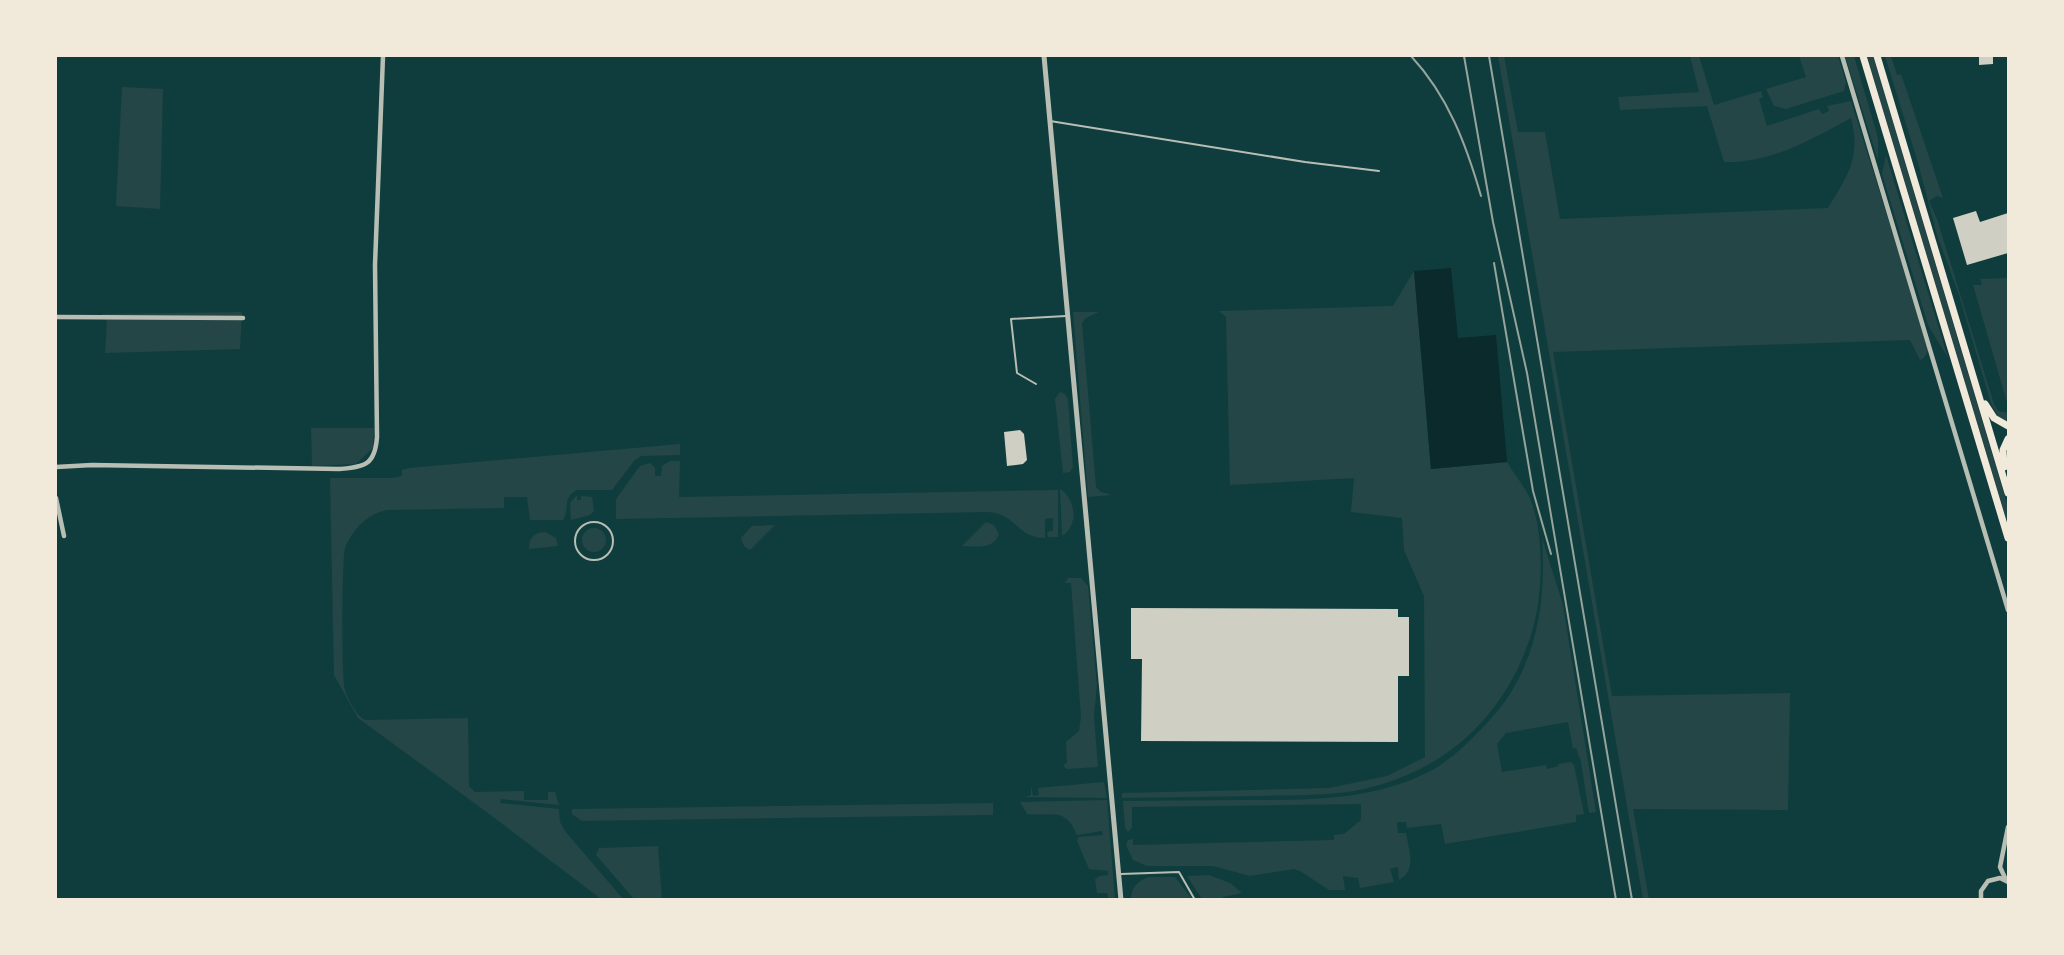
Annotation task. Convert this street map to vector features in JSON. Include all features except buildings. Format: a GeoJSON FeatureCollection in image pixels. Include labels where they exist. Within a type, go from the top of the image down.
{"type":"FeatureCollection","features":[{"type":"Feature","properties":{"kind":"main road"},"geometry":{"type":"LineString","coordinates":[[1863,56],[2008,538]]}},
{"type":"Feature","properties":{"kind":"main road"},"geometry":{"type":"LineString","coordinates":[[1876,56],[2008,493]]}},
{"type":"Feature","properties":{"kind":"main road"},"geometry":{"type":"LineString","coordinates":[[1980,397],[1994,418],[2008,426]]}},
{"type":"Feature","properties":{"kind":"main road"},"geometry":{"type":"LineString","coordinates":[[2004,478],[2003,450],[2008,440]]}},
{"type":"Feature","properties":{"kind":"street"},"geometry":{"type":"LineString","coordinates":[[56,467],[92,465],[339,469],[362,467],[370,461],[376,451],[377,437],[375,265],[383,56]]}},
{"type":"Feature","properties":{"kind":"street"},"geometry":{"type":"LineString","coordinates":[[1044,56],[1121,900]]}},
{"type":"Feature","properties":{"kind":"street"},"geometry":{"type":"LineString","coordinates":[[1842,56],[2008,610]]}},
{"type":"Feature","properties":{"kind":"street"},"geometry":{"type":"LineString","coordinates":[[56,317],[243,318]]}},
{"type":"Feature","properties":{"kind":"street"},"geometry":{"type":"LineString","coordinates":[[56,501],[64,536]]}},
{"type":"Feature","properties":{"kind":"street"},"geometry":{"type":"LineString","coordinates":[[2007,881],[2000,867],[2008,827]]}},
{"type":"Feature","properties":{"kind":"street"},"geometry":{"type":"LineString","coordinates":[[1981,900],[1981,891],[1988,881],[1994,878],[2007,881]]}},
{"type":"Feature","properties":{"kind":"lane"},"geometry":{"type":"LineString","coordinates":[[1050,121],[1305,162],[1379,171]]}},
{"type":"Feature","properties":{"kind":"lane"},"geometry":{"type":"LineString","coordinates":[[1036,384],[1017,373],[1011,319],[1067,316]]}},
{"type":"Feature","properties":{"kind":"lane"},"geometry":{"type":"LineString","coordinates":[[589,523],[601,523],[610,531],[611,548],[598,559],[586,557],[577,548],[579,530],[589,523]]}},
{"type":"Feature","properties":{"kind":"lane"},"geometry":{"type":"LineString","coordinates":[[1118,874],[1179,872],[1195,900]]}},
{"type":"Feature","properties":{"kind":"shaded area"},"geometry":{"type":"Polygon","coordinates":[[[1498,56],[1504,56],[1518,132],[1545,132],[1560,219],[1828,208],[1851,166],[1854,132],[1851,118],[1790,149],[1758,159],[1724,162],[1707,106],[1620,110],[1618,97],[1699,92],[1690,56],[1699,56],[1714,105],[1761,91],[1763,97],[1759,99],[1767,126],[1819,109],[1822,114],[1829,111],[1827,106],[1851,101],[1929,349],[1924,358],[1920,360],[1910,340],[1553,352],[1612,696],[1790,693],[1788,810],[1633,809],[1649,899],[1643,899],[1498,56]]]}},
{"type":"Feature","properties":{"kind":"shaded area"},"geometry":{"type":"Polygon","coordinates":[[[1799,56],[1838,56],[1846,82],[1844,91],[1786,109],[1774,106],[1766,89],[1806,77],[1799,56]]]}},
{"type":"Feature","properties":{"kind":"shaded area"},"geometry":{"type":"Polygon","coordinates":[[[1845,56],[1854,56],[1878,138],[1878,160],[1845,56]]]}},
{"type":"Feature","properties":{"kind":"shaded area"},"geometry":{"type":"Polygon","coordinates":[[[1867,56],[1873,56],[2008,507],[2008,525],[1867,56]]]}},
{"type":"Feature","properties":{"kind":"shaded area"},"geometry":{"type":"Polygon","coordinates":[[[1885,56],[1891,56],[1897,75],[1901,74],[1943,198],[1937,196],[1929,201],[1937,219],[1994,404],[1998,411],[2008,413],[2008,423],[1999,418],[1991,403],[1959,295],[1937,235],[1918,163],[1885,56]]]}},
{"type":"Feature","properties":{"kind":"shaded area"},"geometry":{"type":"Polygon","coordinates":[[[122,87],[163,89],[160,209],[116,206],[122,87]]]}},
{"type":"Feature","properties":{"kind":"shaded area"},"geometry":{"type":"Polygon","coordinates":[[[1886,155],[1948,358],[1928,325],[1882,174],[1886,155]]]}},
{"type":"Feature","properties":{"kind":"shaded area"},"geometry":{"type":"Polygon","coordinates":[[[1451,268],[1458,338],[1496,335],[1507,462],[1431,469],[1414,271],[1451,268]]]}},
{"type":"Feature","properties":{"kind":"shaded area"},"geometry":{"type":"Polygon","coordinates":[[[1414,271],[1431,469],[1507,462],[1529,496],[1536,516],[1541,568],[1538,604],[1531,635],[1504,693],[1486,717],[1441,757],[1415,772],[1385,783],[1354,791],[1320,795],[1122,798],[1122,793],[1329,788],[1387,776],[1425,757],[1424,596],[1404,550],[1402,518],[1351,512],[1354,478],[1230,485],[1226,317],[1219,311],[1393,306],[1414,271]]]}},
{"type":"Feature","properties":{"kind":"shaded area"},"geometry":{"type":"Polygon","coordinates":[[[2008,278],[2008,406],[1973,285],[1982,285],[1980,279],[2008,278]]]}},
{"type":"Feature","properties":{"kind":"shaded area"},"geometry":{"type":"Polygon","coordinates":[[[242,312],[240,349],[105,353],[107,322],[102,314],[242,312]]]}},
{"type":"Feature","properties":{"kind":"shaded area"},"geometry":{"type":"Polygon","coordinates":[[[1073,312],[1099,312],[1086,318],[1082,323],[1096,487],[1101,492],[1112,495],[1088,497],[1073,312]]]}},
{"type":"Feature","properties":{"kind":"shaded area"},"geometry":{"type":"Polygon","coordinates":[[[1060,392],[1068,399],[1073,467],[1070,472],[1063,473],[1055,399],[1060,392]]]}},
{"type":"Feature","properties":{"kind":"shaded area"},"geometry":{"type":"Polygon","coordinates":[[[311,428],[374,428],[373,448],[356,464],[312,466],[311,428]]]}},
{"type":"Feature","properties":{"kind":"shaded area"},"geometry":{"type":"Polygon","coordinates":[[[680,444],[680,455],[641,456],[634,461],[612,490],[577,490],[572,493],[569,496],[563,520],[530,520],[527,497],[504,497],[504,508],[387,510],[373,515],[362,523],[345,548],[342,619],[344,681],[346,694],[356,711],[365,720],[468,718],[469,786],[475,792],[524,791],[524,800],[548,800],[548,792],[555,792],[559,805],[501,799],[500,803],[559,809],[560,822],[565,831],[623,899],[601,899],[358,718],[334,675],[330,478],[392,478],[402,476],[402,470],[409,468],[680,444]]]}},
{"type":"Feature","properties":{"kind":"shaded area"},"geometry":{"type":"Polygon","coordinates":[[[670,461],[680,461],[679,497],[1058,490],[1058,537],[1048,537],[1047,532],[1053,531],[1053,518],[1045,519],[1045,538],[1028,534],[1005,516],[987,512],[616,519],[616,499],[640,466],[650,463],[655,468],[655,476],[661,476],[662,466],[670,461]]]}},
{"type":"Feature","properties":{"kind":"shaded area"},"geometry":{"type":"Polygon","coordinates":[[[1060,489],[1069,499],[1073,512],[1071,526],[1062,536],[1060,489]]]}},
{"type":"Feature","properties":{"kind":"shaded area"},"geometry":{"type":"Polygon","coordinates":[[[577,495],[577,500],[581,500],[581,496],[592,497],[594,511],[590,515],[571,520],[570,503],[577,495]]]}},
{"type":"Feature","properties":{"kind":"shaded area"},"geometry":{"type":"Polygon","coordinates":[[[986,522],[994,525],[999,534],[993,543],[984,546],[962,546],[986,522]]]}},
{"type":"Feature","properties":{"kind":"shaded area"},"geometry":{"type":"Polygon","coordinates":[[[775,525],[750,550],[744,546],[741,538],[752,526],[775,525]]]}},
{"type":"Feature","properties":{"kind":"shaded area"},"geometry":{"type":"Polygon","coordinates":[[[594,528],[603,531],[606,540],[603,549],[594,552],[585,549],[582,540],[585,531],[594,528]]]}},
{"type":"Feature","properties":{"kind":"shaded area"},"geometry":{"type":"Polygon","coordinates":[[[545,532],[556,538],[558,546],[529,549],[533,537],[545,532]]]}},
{"type":"Feature","properties":{"kind":"shaded area"},"geometry":{"type":"Polygon","coordinates":[[[1542,538],[1563,605],[1596,812],[1589,813],[1581,762],[1576,748],[1573,748],[1568,722],[1506,733],[1497,744],[1502,772],[1546,765],[1547,769],[1571,762],[1574,765],[1584,814],[1576,815],[1576,822],[1445,844],[1441,824],[1407,828],[1406,822],[1397,822],[1398,833],[1406,833],[1410,865],[1405,876],[1399,880],[1398,867],[1390,869],[1394,882],[1360,888],[1358,878],[1343,876],[1345,890],[1329,890],[1294,869],[1250,876],[1213,866],[1147,866],[1133,860],[1126,845],[1128,840],[1133,839],[1133,845],[1334,840],[1334,835],[1344,834],[1361,820],[1361,804],[1132,807],[1132,828],[1128,832],[1125,828],[1123,801],[1294,800],[1367,793],[1414,779],[1450,758],[1475,736],[1503,703],[1517,683],[1527,660],[1534,637],[1542,589],[1542,538]]]}},
{"type":"Feature","properties":{"kind":"shaded area"},"geometry":{"type":"Polygon","coordinates":[[[1068,578],[1081,578],[1088,586],[1097,685],[1094,716],[1098,767],[1067,769],[1063,766],[1067,762],[1066,742],[1079,731],[1081,717],[1071,583],[1065,583],[1068,578]]]}},
{"type":"Feature","properties":{"kind":"shaded area"},"geometry":{"type":"Polygon","coordinates":[[[1104,782],[1107,798],[1024,797],[1031,795],[1031,786],[1033,796],[1039,795],[1038,788],[1104,782]]]}},
{"type":"Feature","properties":{"kind":"shaded area"},"geometry":{"type":"Polygon","coordinates":[[[1107,800],[1115,899],[1108,899],[1107,893],[1097,893],[1095,879],[1108,875],[1108,871],[1089,869],[1077,841],[1078,837],[1103,835],[1102,831],[1077,835],[1068,820],[1062,816],[1027,814],[1020,802],[1107,800]]]}},
{"type":"Feature","properties":{"kind":"shaded area"},"geometry":{"type":"Polygon","coordinates":[[[993,803],[993,815],[582,821],[572,814],[572,809],[993,803]]]}},
{"type":"Feature","properties":{"kind":"shaded area"},"geometry":{"type":"Polygon","coordinates":[[[658,846],[662,899],[634,899],[596,855],[599,848],[658,846]]]}},
{"type":"Feature","properties":{"kind":"shaded area"},"geometry":{"type":"Polygon","coordinates":[[[1209,875],[1230,883],[1242,893],[1223,897],[1223,899],[1202,899],[1187,876],[1209,875]]]}},
{"type":"Feature","properties":{"kind":"shaded area"},"geometry":{"type":"Polygon","coordinates":[[[1149,877],[1175,877],[1192,899],[1131,899],[1136,885],[1149,877]]]}},
{"type":"Feature","properties":{"kind":"railway"},"geometry":{"type":"LineString","coordinates":[[1411,56],[1424,71],[1445,104],[1462,139],[1481,196]]}},
{"type":"Feature","properties":{"kind":"railway"},"geometry":{"type":"LineString","coordinates":[[1464,56],[1493,222],[1527,373],[1616,900]]}},
{"type":"Feature","properties":{"kind":"railway"},"geometry":{"type":"LineString","coordinates":[[1489,56],[1632,900]]}},
{"type":"Feature","properties":{"kind":"railway"},"geometry":{"type":"LineString","coordinates":[[1494,263],[1533,491],[1551,554]]}}]}
